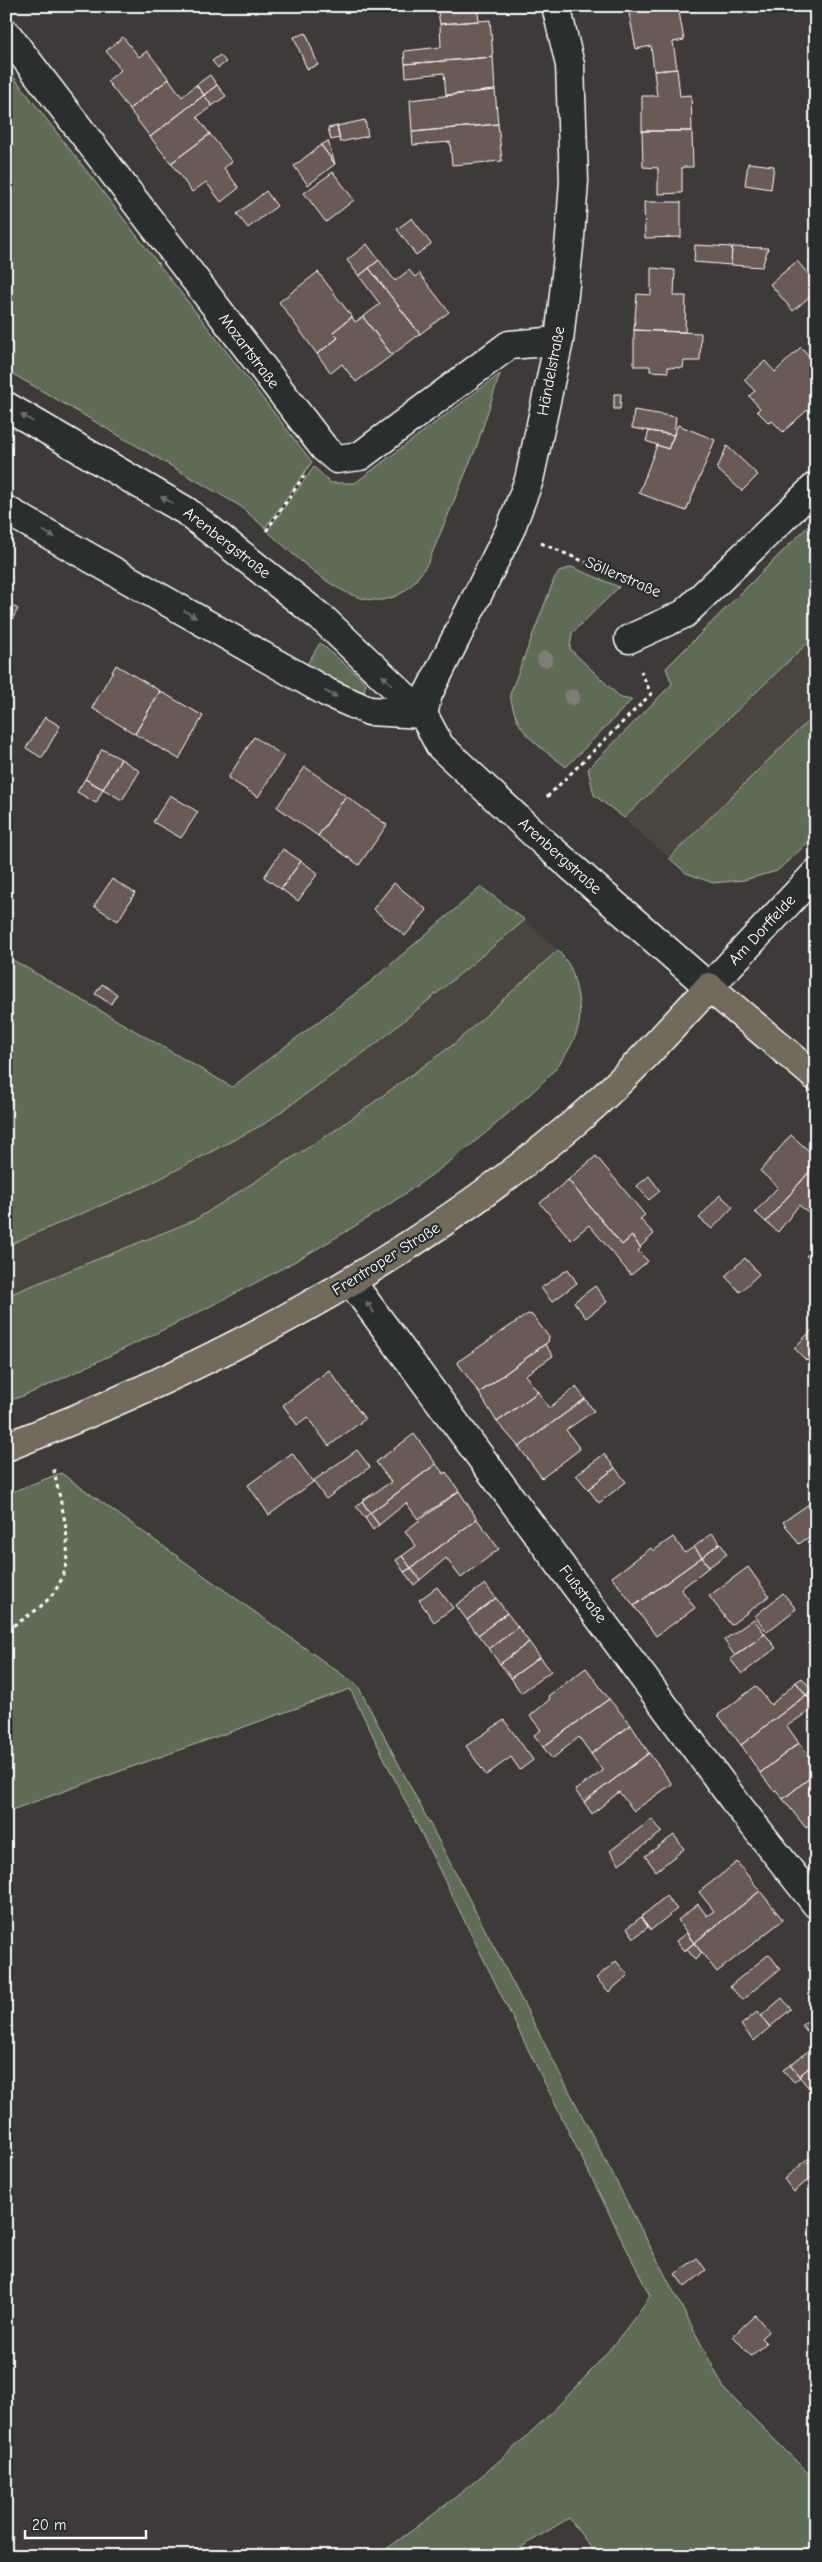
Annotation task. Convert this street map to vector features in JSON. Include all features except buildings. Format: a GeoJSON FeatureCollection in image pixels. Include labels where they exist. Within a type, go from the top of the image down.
{"type":"FeatureCollection","features":[{"type":"Feature","properties":{"kind":"main road"},"geometry":{"type":"LineString","coordinates":[[709,987],[816,1077]]}},
{"type":"Feature","properties":{"kind":"main road","name":"Frentroper Straße"},"geometry":{"type":"LineString","coordinates":[[6,1447],[196,1365],[352,1283],[441,1225],[574,1123],[645,1057],[709,987]]}},
{"type":"Feature","properties":{"kind":"street","name":"Händelstraße"},"geometry":{"type":"LineString","coordinates":[[422,714],[428,694],[510,530],[529,480],[559,341],[574,181],[570,65],[556,6]]}},
{"type":"Feature","properties":{"kind":"street","name":"Mozartstraße"},"geometry":{"type":"LineString","coordinates":[[6,34],[324,448],[337,459],[360,456],[509,344],[559,341]]}},
{"type":"Feature","properties":{"kind":"street","name":"Arenbergstraße"},"geometry":{"type":"LineString","coordinates":[[6,406],[186,511],[324,620],[422,714],[440,746],[543,842],[709,987]]}},
{"type":"Feature","properties":{"kind":"street","name":"Söllerstraße"},"geometry":{"type":"LineString","coordinates":[[629,639],[684,614],[816,486]]}},
{"type":"Feature","properties":{"kind":"street"},"geometry":{"type":"LineString","coordinates":[[6,510],[328,694],[369,711],[422,714]]}},
{"type":"Feature","properties":{"kind":"street","name":"Am Dorffelde"},"geometry":{"type":"LineString","coordinates":[[709,987],[816,873]]}},
{"type":"Feature","properties":{"kind":"street","name":"Fußstraße"},"geometry":{"type":"LineString","coordinates":[[352,1283],[733,1799],[816,1904]]}},
{"type":"Feature","properties":{"kind":"path"},"geometry":{"type":"LineString","coordinates":[[247,558],[324,448]]}},
{"type":"Feature","properties":{"kind":"path","name":"Söllerstraße"},"geometry":{"type":"LineString","coordinates":[[510,530],[657,593]]}},
{"type":"Feature","properties":{"kind":"path"},"geometry":{"type":"LineString","coordinates":[[522,822],[651,694],[629,639]]}},
{"type":"Feature","properties":{"kind":"path"},"geometry":{"type":"LineString","coordinates":[[6,1629],[42,1607],[62,1581],[68,1558],[66,1536],[46,1431]]}},
{"type":"Feature","properties":{"kind":"shaded area"},"geometry":{"type":"Polygon","coordinates":[[[816,635],[816,713],[669,858],[624,819],[816,635]]]}},
{"type":"Feature","properties":{"kind":"shaded area"},"geometry":{"type":"Polygon","coordinates":[[[525,920],[558,950],[454,1044],[337,1129],[195,1220],[6,1296],[6,1246],[144,1187],[264,1124],[377,1043],[525,920]]]}},
{"type":"Feature","properties":{"kind":"green space"},"geometry":{"type":"Polygon","coordinates":[[[6,67],[312,462],[265,528],[240,506],[6,370],[6,67]]]}},
{"type":"Feature","properties":{"kind":"green space"},"geometry":{"type":"Polygon","coordinates":[[[500,374],[476,448],[428,563],[414,582],[403,592],[386,599],[367,599],[349,593],[330,583],[312,570],[267,531],[314,467],[331,483],[355,483],[500,374]]]}},
{"type":"Feature","properties":{"kind":"green space"},"geometry":{"type":"Polygon","coordinates":[[[816,518],[816,635],[624,818],[594,795],[588,769],[672,684],[666,668],[816,518]]]}},
{"type":"Feature","properties":{"kind":"green space"},"geometry":{"type":"Polygon","coordinates":[[[572,567],[619,587],[572,633],[570,649],[621,698],[632,700],[566,767],[537,744],[522,729],[513,708],[510,694],[555,577],[560,571],[572,567]]]}},
{"type":"Feature","properties":{"kind":"green space"},"geometry":{"type":"Polygon","coordinates":[[[320,643],[362,679],[366,684],[364,691],[358,691],[306,666],[320,643]]]}},
{"type":"Feature","properties":{"kind":"green space"},"geometry":{"type":"Polygon","coordinates":[[[816,713],[816,835],[777,871],[744,880],[713,883],[686,873],[669,858],[816,713]]]}},
{"type":"Feature","properties":{"kind":"green space"},"geometry":{"type":"Polygon","coordinates":[[[481,887],[525,920],[377,1043],[264,1124],[144,1187],[6,1246],[6,956],[232,1087],[369,983],[481,887]]]}},
{"type":"Feature","properties":{"kind":"green space"},"geometry":{"type":"Polygon","coordinates":[[[558,950],[571,969],[578,998],[580,1015],[573,1041],[560,1063],[543,1082],[460,1153],[404,1194],[346,1232],[285,1267],[161,1331],[36,1391],[6,1402],[6,1296],[195,1220],[337,1129],[454,1044],[558,950]]]}},
{"type":"Feature","properties":{"kind":"green space"},"geometry":{"type":"Polygon","coordinates":[[[61,1473],[358,1686],[725,2390],[816,2481],[816,2556],[597,2556],[569,2518],[507,2556],[376,2556],[451,2501],[525,2438],[592,2369],[623,2333],[650,2296],[350,1689],[6,1812],[6,1494],[61,1473]]]}}]}
